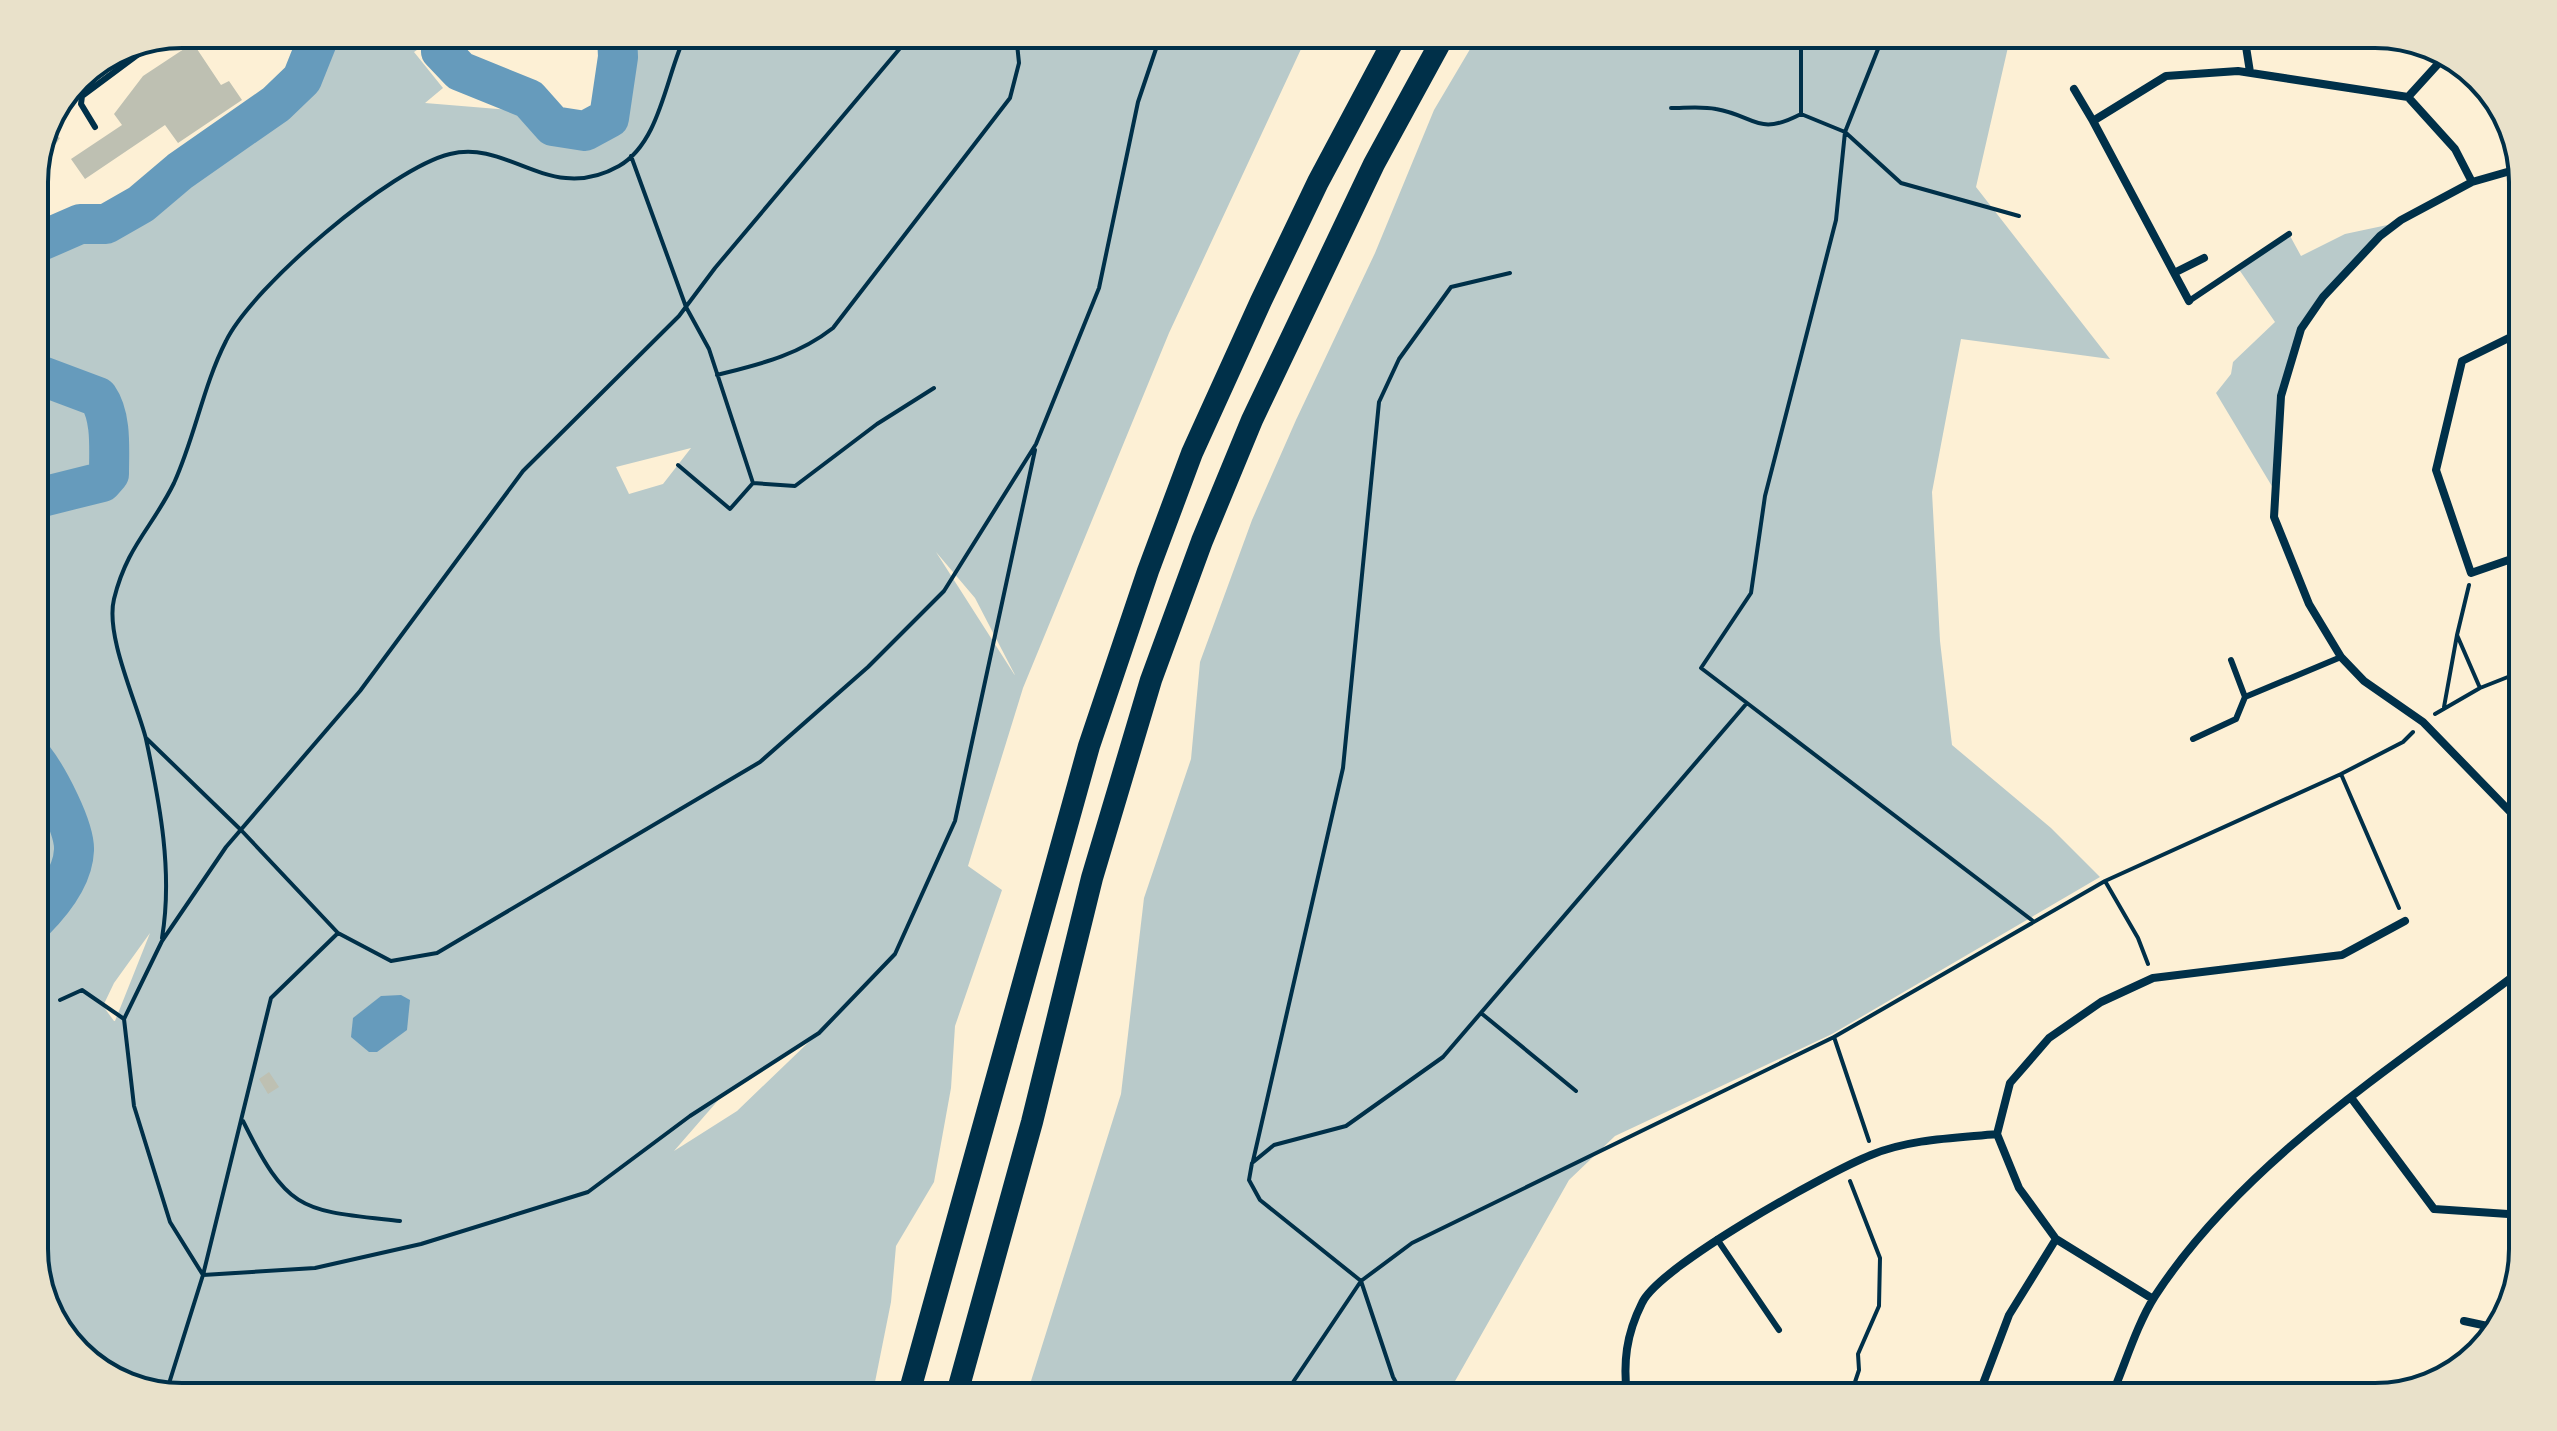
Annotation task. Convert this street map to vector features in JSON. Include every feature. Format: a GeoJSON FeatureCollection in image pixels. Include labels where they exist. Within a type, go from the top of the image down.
{"type":"FeatureCollection","features":[{"type":"Feature","properties":{"kind":"highway"},"geometry":{"type":"LineString","coordinates":[[912,1383],[1089,746],[1148,571],[1192,453],[1261,301],[1318,182],[1390,48]]}},
{"type":"Feature","properties":{"kind":"highway"},"geometry":{"type":"LineString","coordinates":[[960,1383],[1032,1122],[1092,878],[1151,680],[1202,541],[1252,420],[1355,203],[1438,48]]}},
{"type":"Feature","properties":{"kind":"street"},"geometry":{"type":"LineString","coordinates":[[2246,48],[2250,72]]}},
{"type":"Feature","properties":{"kind":"street"},"geometry":{"type":"LineString","coordinates":[[2408,97],[2438,64]]}},
{"type":"Feature","properties":{"kind":"street"},"geometry":{"type":"LineString","coordinates":[[2093,121],[2166,76],[2250,72],[2408,97],[2455,149],[2472,182]]}},
{"type":"Feature","properties":{"kind":"street"},"geometry":{"type":"LineString","coordinates":[[2074,89],[2176,272],[2189,301]]}},
{"type":"Feature","properties":{"kind":"street"},"geometry":{"type":"LineString","coordinates":[[2509,172],[2472,182],[2401,220],[2323,297],[2301,329],[2281,396],[2274,517],[2309,604],[2341,657],[2364,681],[2423,722],[2509,809]]}},
{"type":"Feature","properties":{"kind":"street"},"geometry":{"type":"LineString","coordinates":[[2176,272],[2204,258]]}},
{"type":"Feature","properties":{"kind":"street"},"geometry":{"type":"LineString","coordinates":[[2509,338],[2462,361],[2436,470],[2471,573],[2509,560]]}},
{"type":"Feature","properties":{"kind":"street"},"geometry":{"type":"LineString","coordinates":[[2153,1299],[2056,1239],[2019,1188],[1997,1134],[2010,1083],[2049,1038],[2101,1002],[2153,978],[2342,955],[2405,921]]}},
{"type":"Feature","properties":{"kind":"street"},"geometry":{"type":"LineString","coordinates":[[2117,1383],[2153,1299],[2201,1233],[2239,1191],[2352,1099],[2509,980]]}},
{"type":"Feature","properties":{"kind":"street"},"geometry":{"type":"LineString","coordinates":[[2352,1099],[2434,1209],[2509,1214]]}},
{"type":"Feature","properties":{"kind":"street"},"geometry":{"type":"LineString","coordinates":[[1625,1383],[1623,1360],[1643,1300],[1717,1239],[1873,1154],[1939,1139],[1997,1134]]}},
{"type":"Feature","properties":{"kind":"street"},"geometry":{"type":"LineString","coordinates":[[1983,1383],[2009,1315],[2056,1239]]}},
{"type":"Feature","properties":{"kind":"street"},"geometry":{"type":"LineString","coordinates":[[2464,1321],[2483,1328]]}},
{"type":"Feature","properties":{"kind":"lane"},"geometry":{"type":"LineString","coordinates":[[95,127],[81,104],[82,96],[135,57]]}},
{"type":"Feature","properties":{"kind":"lane"},"geometry":{"type":"LineString","coordinates":[[2189,301],[2289,234]]}},
{"type":"Feature","properties":{"kind":"lane"},"geometry":{"type":"LineString","coordinates":[[2245,697],[2341,657]]}},
{"type":"Feature","properties":{"kind":"lane"},"geometry":{"type":"LineString","coordinates":[[2193,739],[2236,719],[2245,697],[2231,660]]}},
{"type":"Feature","properties":{"kind":"lane"},"geometry":{"type":"LineString","coordinates":[[1717,1239],[1779,1330]]}},
{"type":"Feature","properties":{"kind":"path"},"geometry":{"type":"LineString","coordinates":[[162,941],[169,899],[145,737],[128,684],[113,605],[123,565],[173,483],[227,338],[271,283],[356,209],[418,167],[451,153],[496,159],[557,179],[592,178],[621,165],[651,129],[681,48]]}},
{"type":"Feature","properties":{"kind":"path"},"geometry":{"type":"LineString","coordinates":[[203,1275],[170,1222],[134,1106],[124,1019],[162,941],[241,830],[360,691],[523,471],[686,307],[900,48]]}},
{"type":"Feature","properties":{"kind":"path"},"geometry":{"type":"LineString","coordinates":[[717,375],[783,358],[810,346],[833,328],[1010,98],[1019,63],[1017,48]]}},
{"type":"Feature","properties":{"kind":"path"},"geometry":{"type":"LineString","coordinates":[[203,1275],[315,1268],[421,1244],[588,1192],[690,1116],[819,1033],[895,954],[955,821],[1036,444],[1099,288],[1138,102],[1156,48]]}},
{"type":"Feature","properties":{"kind":"path"},"geometry":{"type":"LineString","coordinates":[[1801,48],[1801,114]]}},
{"type":"Feature","properties":{"kind":"path"},"geometry":{"type":"LineString","coordinates":[[1878,48],[1845,132],[1836,220],[1765,496],[1751,593],[1701,668],[2033,921]]}},
{"type":"Feature","properties":{"kind":"path"},"geometry":{"type":"LineString","coordinates":[[1671,108],[1716,109],[1749,121],[1778,126],[1801,114],[1845,132],[1901,183],[2019,216]]}},
{"type":"Feature","properties":{"kind":"path"},"geometry":{"type":"LineString","coordinates":[[631,156],[686,307],[709,349],[753,483]]}},
{"type":"Feature","properties":{"kind":"path"},"geometry":{"type":"LineString","coordinates":[[1396,1383],[1361,1281],[1260,1200],[1249,1180],[1343,768],[1379,402],[1399,359],[1451,287],[1510,273]]}},
{"type":"Feature","properties":{"kind":"path"},"geometry":{"type":"LineString","coordinates":[[753,483],[795,486],[877,424],[934,388]]}},
{"type":"Feature","properties":{"kind":"path"},"geometry":{"type":"LineString","coordinates":[[145,737],[241,830],[338,933],[391,961],[437,953],[760,762],[868,667],[944,591],[1036,444]]}},
{"type":"Feature","properties":{"kind":"path"},"geometry":{"type":"LineString","coordinates":[[678,465],[730,509],[753,483]]}},
{"type":"Feature","properties":{"kind":"path"},"geometry":{"type":"LineString","coordinates":[[2444,707],[2471,573]]}},
{"type":"Feature","properties":{"kind":"path"},"geometry":{"type":"LineString","coordinates":[[2457,635],[2480,688]]}},
{"type":"Feature","properties":{"kind":"path"},"geometry":{"type":"LineString","coordinates":[[1292,1383],[1361,1281],[1412,1243],[1834,1037],[2105,881],[2341,774],[2403,742],[2444,707],[2509,677]]}},
{"type":"Feature","properties":{"kind":"path"},"geometry":{"type":"LineString","coordinates":[[1252,1163],[1274,1145],[1346,1126],[1443,1057],[1747,703]]}},
{"type":"Feature","properties":{"kind":"path"},"geometry":{"type":"LineString","coordinates":[[2341,774],[2405,921]]}},
{"type":"Feature","properties":{"kind":"path"},"geometry":{"type":"LineString","coordinates":[[2105,881],[2138,938],[2153,978]]}},
{"type":"Feature","properties":{"kind":"path"},"geometry":{"type":"LineString","coordinates":[[169,1382],[203,1275],[271,998],[338,933]]}},
{"type":"Feature","properties":{"kind":"path"},"geometry":{"type":"LineString","coordinates":[[60,1000],[82,990],[124,1019]]}},
{"type":"Feature","properties":{"kind":"path"},"geometry":{"type":"LineString","coordinates":[[1481,1013],[1576,1091]]}},
{"type":"Feature","properties":{"kind":"path"},"geometry":{"type":"LineString","coordinates":[[1834,1037],[1873,1154]]}},
{"type":"Feature","properties":{"kind":"path"},"geometry":{"type":"LineString","coordinates":[[242,1119],[267,1169],[308,1207],[400,1221]]}},
{"type":"Feature","properties":{"kind":"path"},"geometry":{"type":"LineString","coordinates":[[1845,1167],[1880,1258],[1879,1306],[1858,1354],[1859,1370],[1855,1383]]}},
{"type":"Feature","properties":{"kind":"shaded area"},"geometry":{"type":"Polygon","coordinates":[[[315,48],[420,48],[414,52],[443,88],[425,103],[608,118],[606,48],[1301,48],[1169,333],[1023,688],[968,866],[1002,890],[955,1026],[951,1088],[934,1182],[896,1246],[891,1302],[875,1383],[164,1382],[130,1373],[93,1350],[70,1324],[62,1309],[48,1258],[48,928],[78,892],[84,869],[78,831],[48,765],[48,499],[94,484],[48,496],[48,378],[98,397],[105,406],[109,442],[115,396],[48,365],[48,251],[73,234],[121,228],[180,171],[257,118],[312,61],[315,48]],[[691,448],[616,467],[629,494],[663,484],[691,448]],[[936,552],[1015,675],[975,598],[936,552]],[[150,933],[114,983],[103,1006],[114,1021],[115,1021],[150,933]],[[813,1038],[721,1097],[674,1151],[737,1111],[813,1038]]]}},
{"type":"Feature","properties":{"kind":"shaded area"},"geometry":{"type":"Polygon","coordinates":[[[1471,48],[2008,48],[1976,187],[2110,359],[1961,339],[1932,492],[1940,641],[1952,745],[2051,828],[2100,877],[1832,1034],[1615,1136],[1569,1180],[1454,1383],[1030,1383],[1121,1094],[1144,898],[1191,759],[1200,662],[1252,520],[1375,253],[1434,110],[1471,48]]]}},
{"type":"Feature","properties":{"kind":"shaded area"},"geometry":{"type":"Polygon","coordinates":[[[2392,224],[2323,297],[2301,329],[2280,415],[2276,493],[2216,393],[2231,374],[2233,362],[2275,322],[2238,268],[2289,234],[2301,256],[2345,234],[2392,224]]]}},
{"type":"Feature","properties":{"kind":"shaded area"},"geometry":{"type":"Polygon","coordinates":[[[48,781],[70,829],[74,850],[70,870],[48,904],[48,781]]]}},
{"type":"Feature","properties":{"kind":"water"},"geometry":{"type":"Polygon","coordinates":[[[401,995],[410,1000],[407,1030],[377,1052],[369,1052],[351,1037],[353,1018],[381,996],[401,995]]]}},
{"type":"Feature","properties":{"kind":"building"},"geometry":{"type":"Polygon","coordinates":[[[185,48],[196,48],[221,85],[229,81],[242,100],[178,143],[165,125],[85,179],[71,159],[122,125],[114,114],[143,76],[185,48]]]}},
{"type":"Feature","properties":{"kind":"building"},"geometry":{"type":"Polygon","coordinates":[[[269,1072],[279,1087],[268,1094],[259,1079],[269,1072]]]}},
{"type":"Feature","properties":{"kind":"waterway"},"geometry":{"type":"LineString","coordinates":[[48,238],[80,224],[106,224],[141,204],[180,171],[276,104],[302,79],[314,48]]}},
{"type":"Feature","properties":{"kind":"waterway"},"geometry":{"type":"LineString","coordinates":[[442,48],[460,71],[529,99],[553,126],[585,131],[609,118],[618,48]]}},
{"type":"Feature","properties":{"kind":"waterway"},"geometry":{"type":"LineString","coordinates":[[48,378],[98,397],[108,424],[109,455],[109,474],[102,482],[48,496]]}},
{"type":"Feature","properties":{"kind":"waterway"},"geometry":{"type":"LineString","coordinates":[[48,781],[70,829],[74,850],[66,879],[48,904]]}}]}
